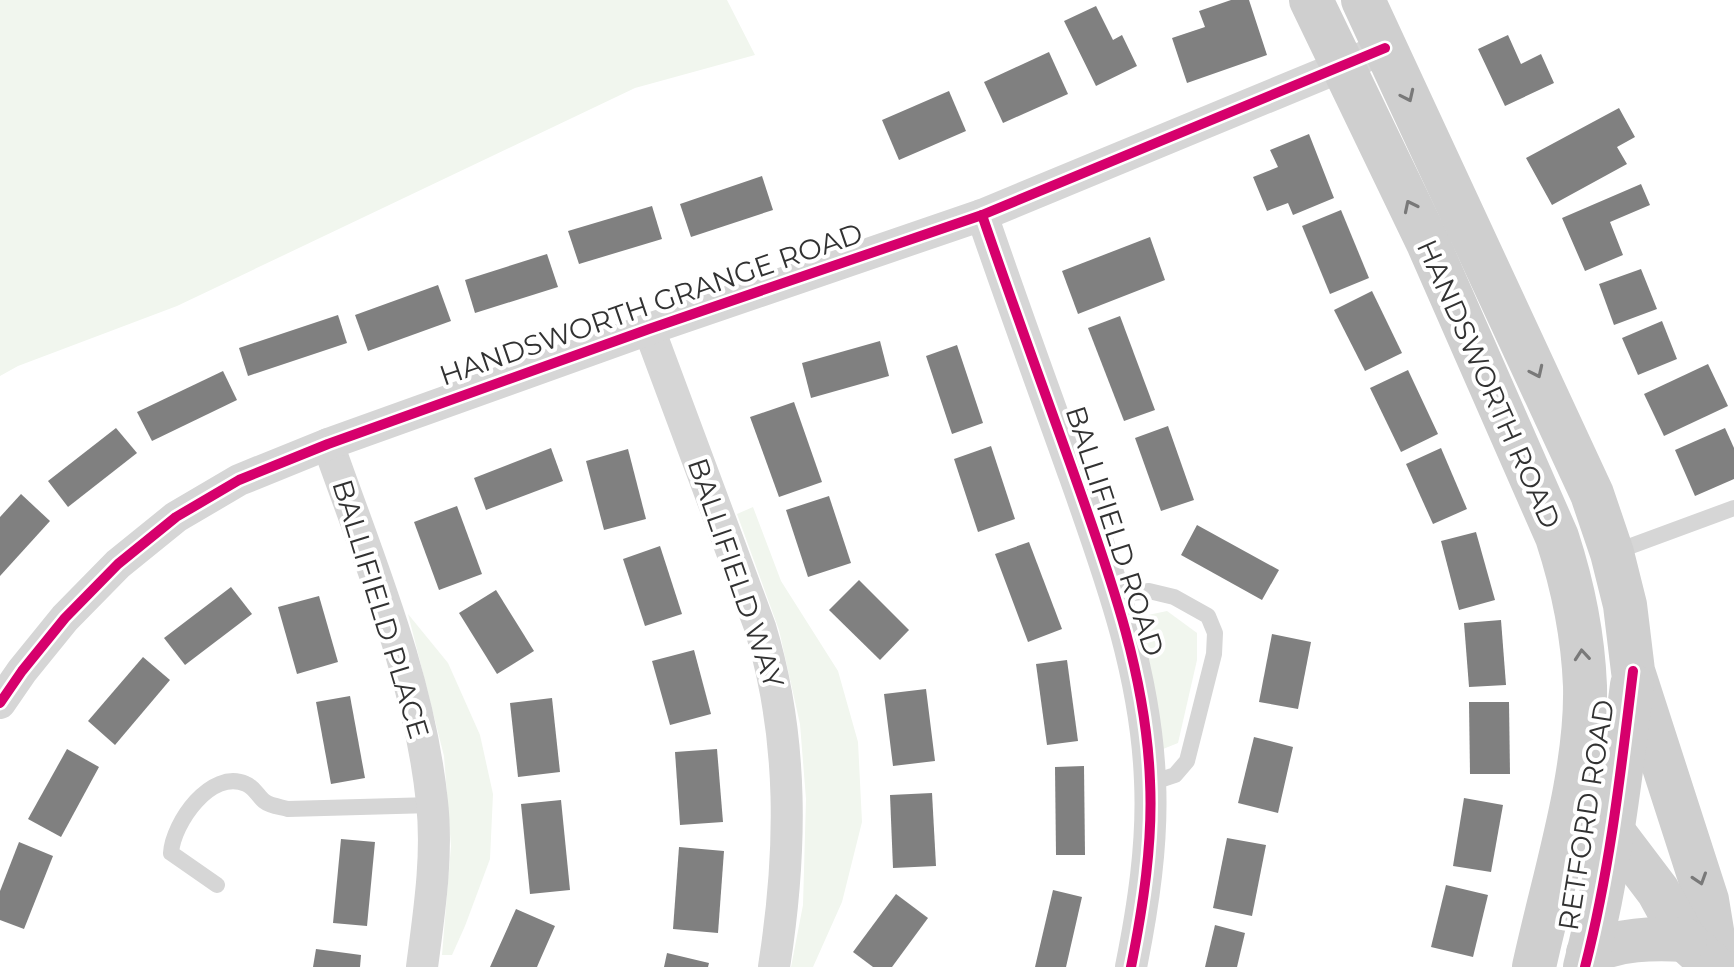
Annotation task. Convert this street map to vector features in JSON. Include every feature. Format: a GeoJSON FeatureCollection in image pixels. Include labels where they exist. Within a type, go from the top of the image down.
{"type":"FeatureCollection","features":[{"type":"Feature","properties":{"kind":"main road","name":"HANDSWORTH ROAD"},"geometry":{"type":"LineString","coordinates":[[1311,0],[1428,243],[1557,537],[1578,614],[1585,688],[1575,789]]}},
{"type":"Feature","properties":{"kind":"main road","name":"HANDSWORTH ROAD"},"geometry":{"type":"LineString","coordinates":[[1363,0],[1592,494],[1625,605],[1633,671]]}},
{"type":"Feature","properties":{"kind":"main road"},"geometry":{"type":"LineString","coordinates":[[1633,671],[1707,900],[1706,958]]}},
{"type":"Feature","properties":{"kind":"main road","name":"RETFORD ROAD"},"geometry":{"type":"LineString","coordinates":[[1586,960],[1616,812],[1633,671]]}},
{"type":"Feature","properties":{"kind":"main road"},"geometry":{"type":"LineString","coordinates":[[1575,789],[1616,812],[1658,891],[1706,958]]}},
{"type":"Feature","properties":{"kind":"main road","name":"RETFORD ROAD"},"geometry":{"type":"LineString","coordinates":[[1534,967],[1575,789]]}},
{"type":"Feature","properties":{"kind":"main road"},"geometry":{"type":"LineString","coordinates":[[1616,812],[1651,803],[1682,825]]}},
{"type":"Feature","properties":{"kind":"main road"},"geometry":{"type":"LineString","coordinates":[[1586,960],[1608,945],[1634,939],[1706,958]]}},
{"type":"Feature","properties":{"kind":"street","name":"HANDSWORTH GRANGE ROAD"},"geometry":{"type":"LineString","coordinates":[[0,703],[65,618],[118,564],[176,517],[239,480],[328,444],[649,329],[982,215],[1385,48]]}},
{"type":"Feature","properties":{"kind":"street","name":"BALLIFIELD ROAD"},"geometry":{"type":"LineString","coordinates":[[982,215],[1117,595],[1138,678],[1151,783],[1147,859],[1131,967]]}},
{"type":"Feature","properties":{"kind":"street","name":"BALLIFIELD WAY"},"geometry":{"type":"LineString","coordinates":[[649,329],[741,575],[772,668],[786,747],[787,796],[783,890],[774,967]]}},
{"type":"Feature","properties":{"kind":"street","name":"BALLIFIELD PLACE"},"geometry":{"type":"LineString","coordinates":[[328,444],[412,691],[432,805],[433,861],[422,967]]}},
{"type":"Feature","properties":{"kind":"lane"},"geometry":{"type":"LineString","coordinates":[[1612,553],[1734,508]]}},
{"type":"Feature","properties":{"kind":"lane"},"geometry":{"type":"LineString","coordinates":[[1117,595],[1149,591],[1174,597],[1208,616],[1215,633],[1214,654],[1187,761],[1175,775],[1151,783]]}},
{"type":"Feature","properties":{"kind":"lane"},"geometry":{"type":"LineString","coordinates":[[217,885],[171,853],[172,841],[198,796],[221,783],[234,780],[249,784],[266,803],[288,809],[432,805]]}},
{"type":"Feature","properties":{"kind":"shaded area"},"geometry":{"type":"Polygon","coordinates":[[[0,0],[727,0],[755,55],[635,88],[177,306],[18,366],[0,376],[0,0]]]}},
{"type":"Feature","properties":{"kind":"shaded area"},"geometry":{"type":"Polygon","coordinates":[[[753,507],[781,581],[838,671],[858,742],[862,822],[842,902],[813,967],[791,967],[803,905],[806,799],[800,724],[779,630],[737,514],[753,507]]]}},
{"type":"Feature","properties":{"kind":"shaded area"},"geometry":{"type":"Polygon","coordinates":[[[1167,611],[1197,633],[1197,660],[1178,743],[1163,749],[1144,636],[1148,615],[1167,611]]]}},
{"type":"Feature","properties":{"kind":"shaded area"},"geometry":{"type":"Polygon","coordinates":[[[408,614],[448,663],[480,735],[493,794],[490,859],[452,955],[442,955],[451,846],[444,756],[408,614]]]}},
{"type":"Feature","properties":{"kind":"building"},"geometry":{"type":"Polygon","coordinates":[[[1231,0],[1249,0],[1267,55],[1187,83],[1172,38],[1205,27],[1199,11],[1231,0]]]}},
{"type":"Feature","properties":{"kind":"building"},"geometry":{"type":"Polygon","coordinates":[[[1096,6],[1113,40],[1122,35],[1137,66],[1096,86],[1064,21],[1096,6]]]}},
{"type":"Feature","properties":{"kind":"building"},"geometry":{"type":"Polygon","coordinates":[[[1508,35],[1521,64],[1541,54],[1554,83],[1505,106],[1478,49],[1508,35]]]}},
{"type":"Feature","properties":{"kind":"building"},"geometry":{"type":"Polygon","coordinates":[[[1049,52],[1068,94],[1003,123],[984,82],[1049,52]]]}},
{"type":"Feature","properties":{"kind":"building"},"geometry":{"type":"Polygon","coordinates":[[[949,91],[966,131],[899,160],[882,120],[949,91]]]}},
{"type":"Feature","properties":{"kind":"building"},"geometry":{"type":"Polygon","coordinates":[[[1619,108],[1635,137],[1617,147],[1627,164],[1552,205],[1526,158],[1619,108]]]}},
{"type":"Feature","properties":{"kind":"building"},"geometry":{"type":"Polygon","coordinates":[[[1309,134],[1334,198],[1293,215],[1288,203],[1267,211],[1253,177],[1278,167],[1270,150],[1309,134]]]}},
{"type":"Feature","properties":{"kind":"building"},"geometry":{"type":"Polygon","coordinates":[[[762,176],[773,210],[691,237],[680,204],[762,176]]]}},
{"type":"Feature","properties":{"kind":"building"},"geometry":{"type":"Polygon","coordinates":[[[1641,184],[1650,205],[1610,222],[1623,255],[1585,271],[1562,218],[1641,184]]]}},
{"type":"Feature","properties":{"kind":"building"},"geometry":{"type":"Polygon","coordinates":[[[652,206],[662,239],[579,264],[568,231],[652,206]]]}},
{"type":"Feature","properties":{"kind":"building"},"geometry":{"type":"Polygon","coordinates":[[[1341,210],[1369,278],[1330,294],[1302,226],[1341,210]]]}},
{"type":"Feature","properties":{"kind":"building"},"geometry":{"type":"Polygon","coordinates":[[[1150,237],[1165,280],[1078,314],[1062,271],[1150,237]]]}},
{"type":"Feature","properties":{"kind":"building"},"geometry":{"type":"Polygon","coordinates":[[[547,254],[558,287],[475,313],[465,280],[547,254]]]}},
{"type":"Feature","properties":{"kind":"building"},"geometry":{"type":"Polygon","coordinates":[[[1641,269],[1657,309],[1614,325],[1599,284],[1641,269]]]}},
{"type":"Feature","properties":{"kind":"building"},"geometry":{"type":"Polygon","coordinates":[[[438,285],[451,321],[368,351],[355,315],[438,285]]]}},
{"type":"Feature","properties":{"kind":"building"},"geometry":{"type":"Polygon","coordinates":[[[1372,291],[1402,353],[1365,371],[1334,310],[1372,291]]]}},
{"type":"Feature","properties":{"kind":"building"},"geometry":{"type":"Polygon","coordinates":[[[338,315],[347,343],[248,376],[239,348],[338,315]]]}},
{"type":"Feature","properties":{"kind":"building"},"geometry":{"type":"Polygon","coordinates":[[[1120,316],[1155,410],[1124,421],[1088,328],[1120,316]]]}},
{"type":"Feature","properties":{"kind":"building"},"geometry":{"type":"Polygon","coordinates":[[[1662,321],[1677,359],[1638,375],[1622,338],[1662,321]]]}},
{"type":"Feature","properties":{"kind":"building"},"geometry":{"type":"Polygon","coordinates":[[[880,341],[889,376],[811,398],[802,363],[880,341]]]}},
{"type":"Feature","properties":{"kind":"building"},"geometry":{"type":"Polygon","coordinates":[[[957,345],[983,423],[952,434],[926,356],[957,345]]]}},
{"type":"Feature","properties":{"kind":"building"},"geometry":{"type":"Polygon","coordinates":[[[1708,364],[1728,406],[1664,436],[1644,394],[1708,364]]]}},
{"type":"Feature","properties":{"kind":"building"},"geometry":{"type":"Polygon","coordinates":[[[1408,370],[1438,434],[1401,452],[1370,388],[1408,370]]]}},
{"type":"Feature","properties":{"kind":"building"},"geometry":{"type":"Polygon","coordinates":[[[223,371],[237,400],[152,441],[137,412],[223,371]]]}},
{"type":"Feature","properties":{"kind":"building"},"geometry":{"type":"Polygon","coordinates":[[[794,402],[822,482],[779,497],[750,417],[794,402]]]}},
{"type":"Feature","properties":{"kind":"building"},"geometry":{"type":"Polygon","coordinates":[[[1168,426],[1194,500],[1161,511],[1135,438],[1168,426]]]}},
{"type":"Feature","properties":{"kind":"building"},"geometry":{"type":"Polygon","coordinates":[[[116,428],[137,453],[68,507],[48,481],[116,428]]]}},
{"type":"Feature","properties":{"kind":"building"},"geometry":{"type":"Polygon","coordinates":[[[1725,428],[1734,448],[1734,479],[1695,496],[1675,450],[1725,428]]]}},
{"type":"Feature","properties":{"kind":"building"},"geometry":{"type":"Polygon","coordinates":[[[991,446],[1015,519],[978,532],[954,459],[991,446]]]}},
{"type":"Feature","properties":{"kind":"building"},"geometry":{"type":"Polygon","coordinates":[[[551,448],[563,481],[486,510],[474,478],[551,448]]]}},
{"type":"Feature","properties":{"kind":"building"},"geometry":{"type":"Polygon","coordinates":[[[1441,448],[1467,509],[1433,524],[1406,464],[1441,448]]]}},
{"type":"Feature","properties":{"kind":"building"},"geometry":{"type":"Polygon","coordinates":[[[628,449],[646,519],[604,530],[586,461],[628,449]]]}},
{"type":"Feature","properties":{"kind":"building"},"geometry":{"type":"Polygon","coordinates":[[[21,494],[50,521],[0,576],[0,517],[21,494]]]}},
{"type":"Feature","properties":{"kind":"building"},"geometry":{"type":"Polygon","coordinates":[[[829,496],[851,563],[808,577],[786,510],[829,496]]]}},
{"type":"Feature","properties":{"kind":"building"},"geometry":{"type":"Polygon","coordinates":[[[457,506],[482,574],[439,590],[414,522],[457,506]]]}},
{"type":"Feature","properties":{"kind":"building"},"geometry":{"type":"Polygon","coordinates":[[[1197,525],[1279,570],[1262,600],[1181,555],[1197,525]]]}},
{"type":"Feature","properties":{"kind":"building"},"geometry":{"type":"Polygon","coordinates":[[[1476,532],[1495,600],[1459,610],[1441,541],[1476,532]]]}},
{"type":"Feature","properties":{"kind":"building"},"geometry":{"type":"Polygon","coordinates":[[[1029,542],[1062,629],[1028,642],[995,554],[1029,542]]]}},
{"type":"Feature","properties":{"kind":"building"},"geometry":{"type":"Polygon","coordinates":[[[660,546],[682,614],[645,626],[623,559],[660,546]]]}},
{"type":"Feature","properties":{"kind":"building"},"geometry":{"type":"Polygon","coordinates":[[[859,580],[909,630],[880,660],[829,610],[859,580]]]}},
{"type":"Feature","properties":{"kind":"building"},"geometry":{"type":"Polygon","coordinates":[[[231,587],[252,614],[185,665],[164,638],[231,587]]]}},
{"type":"Feature","properties":{"kind":"building"},"geometry":{"type":"Polygon","coordinates":[[[496,590],[534,651],[497,674],[459,613],[496,590]]]}},
{"type":"Feature","properties":{"kind":"building"},"geometry":{"type":"Polygon","coordinates":[[[319,596],[338,662],[297,674],[278,607],[319,596]]]}},
{"type":"Feature","properties":{"kind":"building"},"geometry":{"type":"Polygon","coordinates":[[[1501,620],[1506,685],[1469,687],[1464,623],[1501,620]]]}},
{"type":"Feature","properties":{"kind":"building"},"geometry":{"type":"Polygon","coordinates":[[[1272,634],[1311,642],[1298,709],[1259,702],[1272,634]]]}},
{"type":"Feature","properties":{"kind":"building"},"geometry":{"type":"Polygon","coordinates":[[[694,650],[711,714],[670,725],[652,661],[694,650]]]}},
{"type":"Feature","properties":{"kind":"building"},"geometry":{"type":"Polygon","coordinates":[[[143,657],[170,680],[115,745],[88,721],[143,657]]]}},
{"type":"Feature","properties":{"kind":"building"},"geometry":{"type":"Polygon","coordinates":[[[1067,660],[1078,741],[1047,745],[1036,664],[1067,660]]]}},
{"type":"Feature","properties":{"kind":"building"},"geometry":{"type":"Polygon","coordinates":[[[926,689],[935,761],[893,766],[884,694],[926,689]]]}},
{"type":"Feature","properties":{"kind":"building"},"geometry":{"type":"Polygon","coordinates":[[[350,696],[365,778],[331,784],[316,702],[350,696]]]}},
{"type":"Feature","properties":{"kind":"building"},"geometry":{"type":"Polygon","coordinates":[[[552,698],[560,772],[518,777],[510,703],[552,698]]]}},
{"type":"Feature","properties":{"kind":"building"},"geometry":{"type":"Polygon","coordinates":[[[1469,702],[1509,702],[1510,774],[1470,774],[1469,702]]]}},
{"type":"Feature","properties":{"kind":"building"},"geometry":{"type":"Polygon","coordinates":[[[1254,737],[1293,747],[1278,813],[1238,803],[1254,737]]]}},
{"type":"Feature","properties":{"kind":"building"},"geometry":{"type":"Polygon","coordinates":[[[67,749],[99,767],[61,837],[28,819],[67,749]]]}},
{"type":"Feature","properties":{"kind":"building"},"geometry":{"type":"Polygon","coordinates":[[[717,749],[723,822],[680,825],[675,752],[717,749]]]}},
{"type":"Feature","properties":{"kind":"building"},"geometry":{"type":"Polygon","coordinates":[[[1084,766],[1085,855],[1056,855],[1055,767],[1084,766]]]}},
{"type":"Feature","properties":{"kind":"building"},"geometry":{"type":"Polygon","coordinates":[[[932,793],[936,866],[893,868],[890,795],[932,793]]]}},
{"type":"Feature","properties":{"kind":"building"},"geometry":{"type":"Polygon","coordinates":[[[1464,798],[1503,805],[1491,872],[1453,866],[1464,798]]]}},
{"type":"Feature","properties":{"kind":"building"},"geometry":{"type":"Polygon","coordinates":[[[561,800],[570,890],[530,894],[521,804],[561,800]]]}},
{"type":"Feature","properties":{"kind":"building"},"geometry":{"type":"Polygon","coordinates":[[[1227,838],[1266,845],[1252,916],[1213,908],[1227,838]]]}},
{"type":"Feature","properties":{"kind":"building"},"geometry":{"type":"Polygon","coordinates":[[[341,839],[375,842],[367,926],[333,923],[341,839]]]}},
{"type":"Feature","properties":{"kind":"building"},"geometry":{"type":"Polygon","coordinates":[[[19,842],[53,856],[24,929],[0,920],[0,891],[19,842]]]}},
{"type":"Feature","properties":{"kind":"building"},"geometry":{"type":"Polygon","coordinates":[[[679,847],[724,851],[718,933],[673,929],[679,847]]]}},
{"type":"Feature","properties":{"kind":"building"},"geometry":{"type":"Polygon","coordinates":[[[1446,885],[1488,895],[1473,957],[1431,947],[1446,885]]]}},
{"type":"Feature","properties":{"kind":"building"},"geometry":{"type":"Polygon","coordinates":[[[1053,890],[1082,897],[1066,967],[1035,967],[1053,890]]]}},
{"type":"Feature","properties":{"kind":"building"},"geometry":{"type":"Polygon","coordinates":[[[896,894],[928,918],[892,967],[873,967],[853,952],[896,894]]]}},
{"type":"Feature","properties":{"kind":"building"},"geometry":{"type":"Polygon","coordinates":[[[516,909],[555,926],[537,967],[490,967],[516,909]]]}},
{"type":"Feature","properties":{"kind":"building"},"geometry":{"type":"Polygon","coordinates":[[[1215,925],[1245,933],[1237,967],[1205,967],[1215,925]]]}},
{"type":"Feature","properties":{"kind":"building"},"geometry":{"type":"Polygon","coordinates":[[[316,949],[361,955],[360,967],[313,967],[316,949]]]}},
{"type":"Feature","properties":{"kind":"building"},"geometry":{"type":"Polygon","coordinates":[[[667,953],[709,963],[708,967],[664,967],[667,953]]]}},
{"type":"Feature","properties":{"kind":"cycle path"},"geometry":{"type":"LineString","coordinates":[[0,703],[65,618],[118,564],[176,517],[239,480],[328,444],[649,329],[982,215],[1385,48]]}},
{"type":"Feature","properties":{"kind":"cycle path"},"geometry":{"type":"LineString","coordinates":[[982,215],[1101,551],[1124,626],[1142,702],[1150,781],[1150,828],[1143,898],[1131,967]]}},
{"type":"Feature","properties":{"kind":"cycle path"},"geometry":{"type":"LineString","coordinates":[[1585,967],[1608,857],[1633,671]]}}]}
